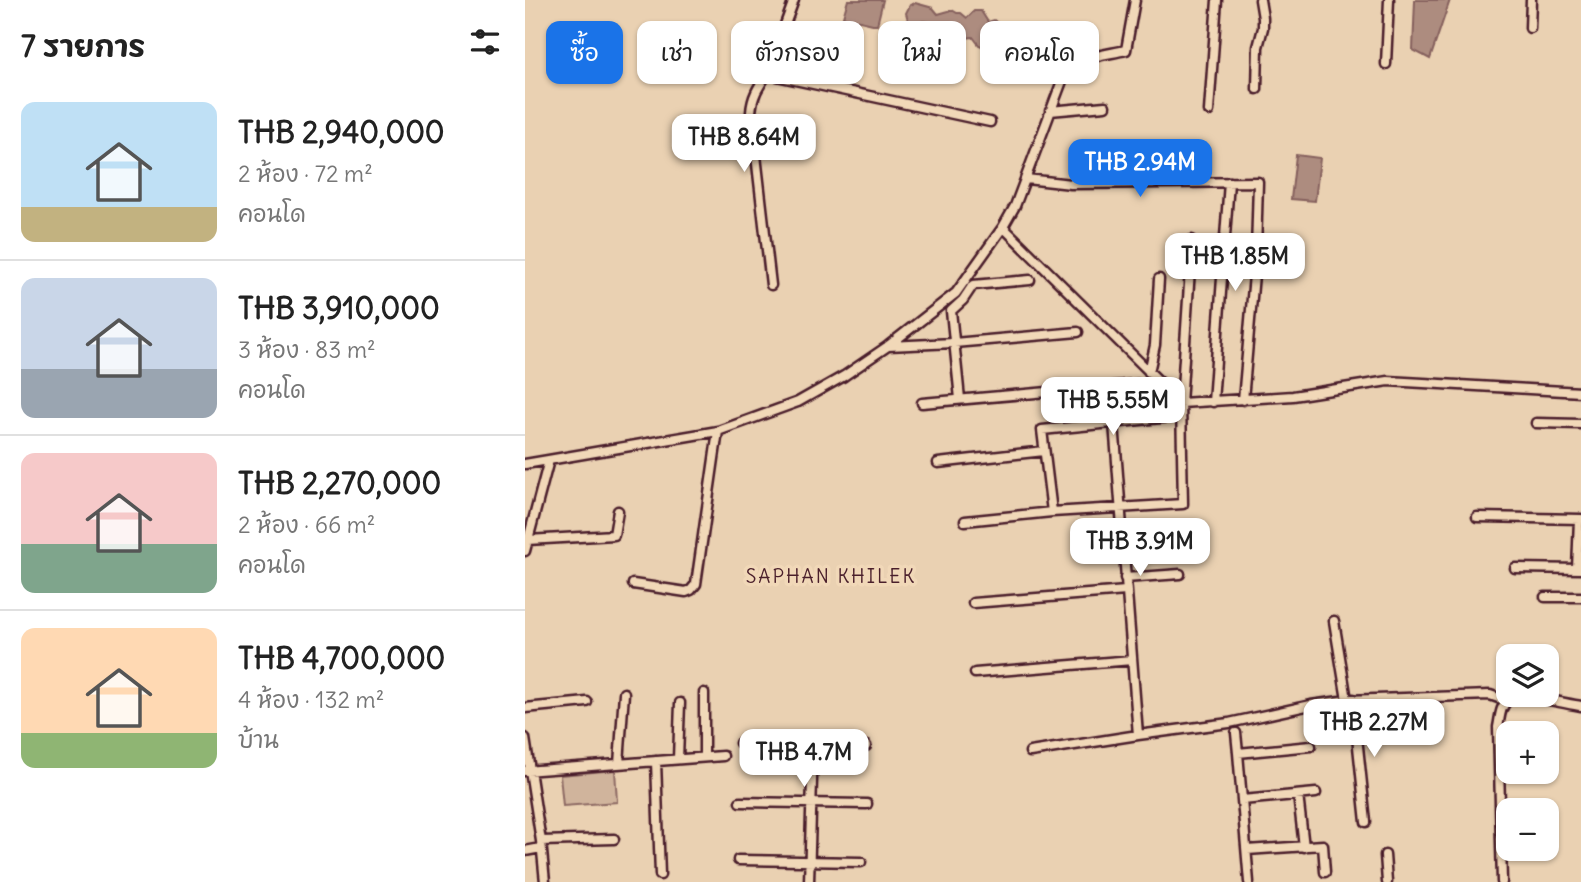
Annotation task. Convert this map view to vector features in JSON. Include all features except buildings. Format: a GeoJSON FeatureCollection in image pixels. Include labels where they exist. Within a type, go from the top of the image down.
{"type":"FeatureCollection","features":[{"type":"Feature","properties":{"kind":"street"},"geometry":{"type":"LineString","coordinates":[[786,21],[794,0]]}},
{"type":"Feature","properties":{"kind":"street"},"geometry":{"type":"LineString","coordinates":[[525,464],[718,431],[798,402],[844,376],[888,346],[956,293],[1016,206],[1065,72],[1070,66],[1081,61],[1126,50],[1135,0]]}},
{"type":"Feature","properties":{"kind":"street"},"geometry":{"type":"LineString","coordinates":[[1209,111],[1217,0]]}},
{"type":"Feature","properties":{"kind":"street"},"geometry":{"type":"LineString","coordinates":[[1257,89],[1258,47],[1263,24],[1260,0]]}},
{"type":"Feature","properties":{"kind":"street"},"geometry":{"type":"LineString","coordinates":[[1386,64],[1389,0]]}},
{"type":"Feature","properties":{"kind":"street"},"geometry":{"type":"LineString","coordinates":[[1530,28],[1531,0]]}},
{"type":"Feature","properties":{"kind":"street"},"geometry":{"type":"LineString","coordinates":[[760,84],[751,103],[751,111],[771,285]]}},
{"type":"Feature","properties":{"kind":"street"},"geometry":{"type":"LineString","coordinates":[[813,84],[990,122]]}},
{"type":"Feature","properties":{"kind":"street"},"geometry":{"type":"LineString","coordinates":[[1050,111],[1105,106]]}},
{"type":"Feature","properties":{"kind":"street"},"geometry":{"type":"LineString","coordinates":[[1026,179],[1071,184],[1259,183],[1243,400]]}},
{"type":"Feature","properties":{"kind":"street"},"geometry":{"type":"LineString","coordinates":[[1213,402],[1229,182]]}},
{"type":"Feature","properties":{"kind":"street"},"geometry":{"type":"LineString","coordinates":[[1003,226],[1181,403],[1293,396],[1388,381],[1581,392]]}},
{"type":"Feature","properties":{"kind":"street"},"geometry":{"type":"LineString","coordinates":[[965,521],[1184,503],[1181,403],[1192,240]]}},
{"type":"Feature","properties":{"kind":"street"},"geometry":{"type":"LineString","coordinates":[[1149,372],[1155,345],[1159,279]]}},
{"type":"Feature","properties":{"kind":"street"},"geometry":{"type":"LineString","coordinates":[[960,399],[951,311],[973,285],[1030,280]]}},
{"type":"Feature","properties":{"kind":"street"},"geometry":{"type":"LineString","coordinates":[[888,346],[954,343],[1078,331]]}},
{"type":"Feature","properties":{"kind":"street"},"geometry":{"type":"LineString","coordinates":[[922,403],[1138,384]]}},
{"type":"Feature","properties":{"kind":"street"},"geometry":{"type":"LineString","coordinates":[[1052,512],[1042,430],[1181,416]]}},
{"type":"Feature","properties":{"kind":"street"},"geometry":{"type":"LineString","coordinates":[[1114,423],[1138,735]]}},
{"type":"Feature","properties":{"kind":"street"},"geometry":{"type":"LineString","coordinates":[[1536,423],[1581,424]]}},
{"type":"Feature","properties":{"kind":"street"},"geometry":{"type":"LineString","coordinates":[[633,584],[687,592],[696,584],[718,431]]}},
{"type":"Feature","properties":{"kind":"street"},"geometry":{"type":"LineString","coordinates":[[938,463],[1044,451]]}},
{"type":"Feature","properties":{"kind":"street"},"geometry":{"type":"LineString","coordinates":[[525,551],[549,460]]}},
{"type":"Feature","properties":{"kind":"street"},"geometry":{"type":"LineString","coordinates":[[528,540],[614,535],[618,511]]}},
{"type":"Feature","properties":{"kind":"street"},"geometry":{"type":"LineString","coordinates":[[1477,517],[1580,519],[1579,569],[1515,568]]}},
{"type":"Feature","properties":{"kind":"street"},"geometry":{"type":"LineString","coordinates":[[1125,578],[1180,574]]}},
{"type":"Feature","properties":{"kind":"street"},"geometry":{"type":"LineString","coordinates":[[973,603],[1126,591]]}},
{"type":"Feature","properties":{"kind":"street"},"geometry":{"type":"LineString","coordinates":[[1545,597],[1581,597]]}},
{"type":"Feature","properties":{"kind":"street"},"geometry":{"type":"LineString","coordinates":[[1335,621],[1350,700],[1366,822]]}},
{"type":"Feature","properties":{"kind":"street"},"geometry":{"type":"LineString","coordinates":[[975,673],[1132,660]]}},
{"type":"Feature","properties":{"kind":"street"},"geometry":{"type":"LineString","coordinates":[[619,764],[624,693]]}},
{"type":"Feature","properties":{"kind":"street"},"geometry":{"type":"LineString","coordinates":[[704,693],[704,757]]}},
{"type":"Feature","properties":{"kind":"street"},"geometry":{"type":"LineString","coordinates":[[1030,752],[1229,723],[1311,705],[1350,700],[1490,695],[1496,697]]}},
{"type":"Feature","properties":{"kind":"street"},"geometry":{"type":"LineString","coordinates":[[525,708],[587,702]]}},
{"type":"Feature","properties":{"kind":"street"},"geometry":{"type":"LineString","coordinates":[[678,759],[680,702]]}},
{"type":"Feature","properties":{"kind":"street"},"geometry":{"type":"LineString","coordinates":[[1559,702],[1581,706]]}},
{"type":"Feature","properties":{"kind":"street"},"geometry":{"type":"LineString","coordinates":[[1502,882],[1498,727],[1503,707]]}},
{"type":"Feature","properties":{"kind":"street"},"geometry":{"type":"LineString","coordinates":[[1236,733],[1249,882]]}},
{"type":"Feature","properties":{"kind":"street"},"geometry":{"type":"LineString","coordinates":[[525,738],[527,770],[545,882]]}},
{"type":"Feature","properties":{"kind":"street"},"geometry":{"type":"LineString","coordinates":[[740,743],[866,747]]}},
{"type":"Feature","properties":{"kind":"street"},"geometry":{"type":"LineString","coordinates":[[809,882],[813,745]]}},
{"type":"Feature","properties":{"kind":"street"},"geometry":{"type":"LineString","coordinates":[[1238,753],[1311,746]]}},
{"type":"Feature","properties":{"kind":"street"},"geometry":{"type":"LineString","coordinates":[[527,770],[723,756]]}},
{"type":"Feature","properties":{"kind":"street"},"geometry":{"type":"LineString","coordinates":[[656,761],[660,875]]}},
{"type":"Feature","properties":{"kind":"street"},"geometry":{"type":"LineString","coordinates":[[1242,800],[1316,793]]}},
{"type":"Feature","properties":{"kind":"street"},"geometry":{"type":"LineString","coordinates":[[1298,795],[1304,847]]}},
{"type":"Feature","properties":{"kind":"street"},"geometry":{"type":"LineString","coordinates":[[740,802],[867,804]]}},
{"type":"Feature","properties":{"kind":"street"},"geometry":{"type":"LineString","coordinates":[[525,851],[541,845],[614,839]]}},
{"type":"Feature","properties":{"kind":"street"},"geometry":{"type":"LineString","coordinates":[[1247,850],[1323,845],[1325,872]]}},
{"type":"Feature","properties":{"kind":"street"},"geometry":{"type":"LineString","coordinates":[[1385,855],[1387,882]]}},
{"type":"Feature","properties":{"kind":"street"},"geometry":{"type":"LineString","coordinates":[[738,860],[861,862]]}},
{"type":"Feature","properties":{"kind":"shaded area"},"geometry":{"type":"Polygon","coordinates":[[[848,0],[883,0],[877,25],[843,17],[848,0]]]}},
{"type":"Feature","properties":{"kind":"shaded area"},"geometry":{"type":"Polygon","coordinates":[[[1415,0],[1450,0],[1430,59],[1413,50],[1415,0]]]}},
{"type":"Feature","properties":{"kind":"shaded area"},"geometry":{"type":"Polygon","coordinates":[[[915,3],[933,8],[938,14],[952,10],[967,18],[974,11],[981,11],[987,21],[980,21],[980,45],[973,37],[966,38],[966,21],[910,21],[906,13],[910,5],[915,3]]]}},
{"type":"Feature","properties":{"kind":"shaded area"},"geometry":{"type":"Polygon","coordinates":[[[1296,155],[1320,158],[1315,201],[1291,199],[1296,155]]]}},
{"type":"Feature","properties":{"kind":"shaded area"},"geometry":{"type":"Polygon","coordinates":[[[615,770],[617,802],[563,806],[560,775],[615,770]]]}},
{"type":"Feature","properties":{"kind":"district","name":"SAPHAN KHILEK"},"geometry":{"type":"Point","coordinates":[831,576]}}]}
